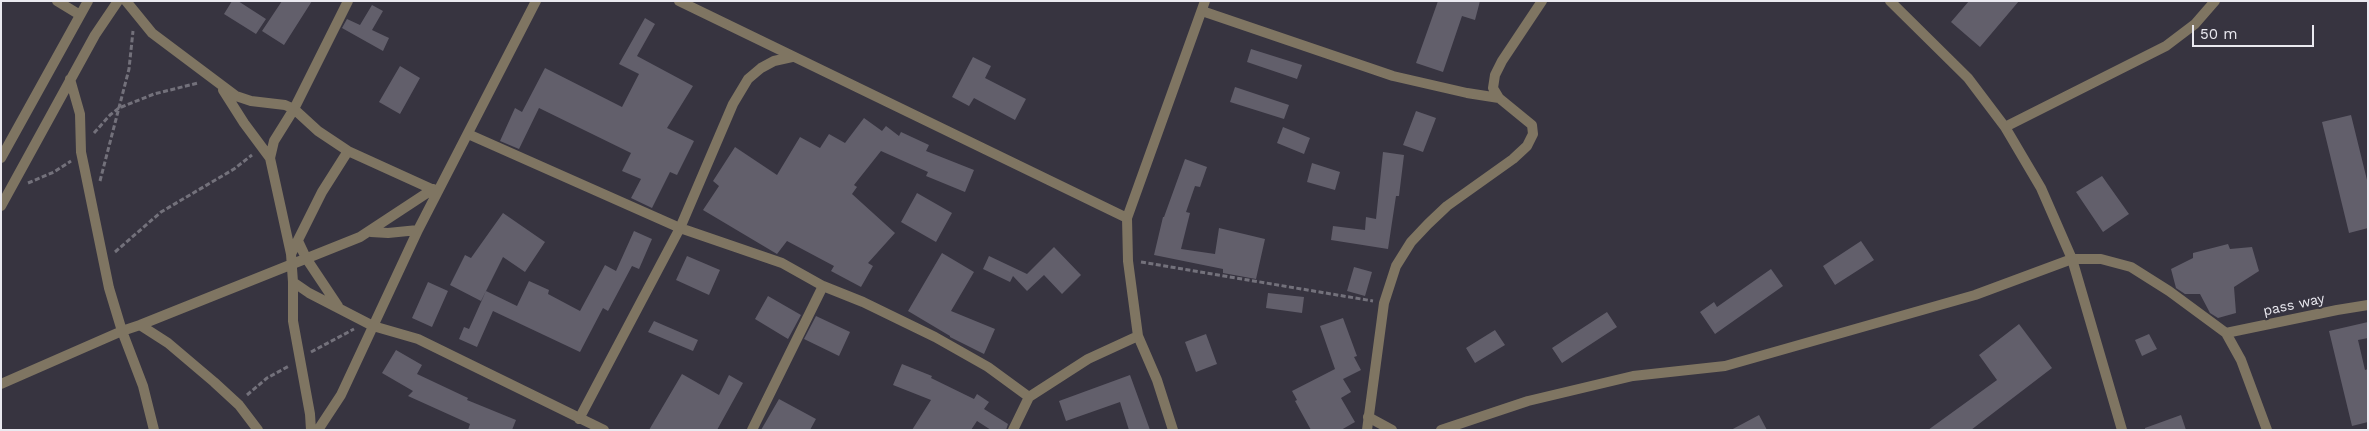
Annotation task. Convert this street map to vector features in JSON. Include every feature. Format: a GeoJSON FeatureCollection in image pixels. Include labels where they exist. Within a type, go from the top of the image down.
{"type":"FeatureCollection","features":[{"type":"Feature","properties":{"kind":"street"},"geometry":{"type":"LineString","coordinates":[[57,1],[80,15]]}},
{"type":"Feature","properties":{"kind":"street"},"geometry":{"type":"LineString","coordinates":[[1,158],[88,1]]}},
{"type":"Feature","properties":{"kind":"street"},"geometry":{"type":"LineString","coordinates":[[1,206],[95,35],[118,1]]}},
{"type":"Feature","properties":{"kind":"street"},"geometry":{"type":"LineString","coordinates":[[126,1],[152,33],[242,99],[294,109],[318,131],[348,152],[436,191]]}},
{"type":"Feature","properties":{"kind":"street"},"geometry":{"type":"LineString","coordinates":[[270,158],[274,141],[294,109],[348,1]]}},
{"type":"Feature","properties":{"kind":"street"},"geometry":{"type":"LineString","coordinates":[[318,430],[341,395],[371,324],[436,191],[468,134],[536,1]]}},
{"type":"Feature","properties":{"kind":"street"},"geometry":{"type":"LineString","coordinates":[[678,1],[1127,218]]}},
{"type":"Feature","properties":{"kind":"street"},"geometry":{"type":"LineString","coordinates":[[1366,430],[1384,303],[1396,266],[1411,242],[1447,206],[1513,159],[1527,146],[1533,134],[1532,124],[1499,98],[1493,88],[1495,75],[1542,1]]}},
{"type":"Feature","properties":{"kind":"street"},"geometry":{"type":"LineString","coordinates":[[1890,1],[1968,78],[2005,127],[2041,188],[2072,259],[2122,430]]}},
{"type":"Feature","properties":{"kind":"street"},"geometry":{"type":"LineString","coordinates":[[2005,127],[2166,46],[2195,24],[2215,1]]}},
{"type":"Feature","properties":{"kind":"street"},"geometry":{"type":"LineString","coordinates":[[1173,430],[1157,380],[1138,336],[1128,260],[1127,218],[1203,6],[1394,76],[1499,98]]}},
{"type":"Feature","properties":{"kind":"street"},"geometry":{"type":"LineString","coordinates":[[580,418],[680,228],[733,104],[748,79],[761,68],[774,61],[792,57]]}},
{"type":"Feature","properties":{"kind":"street"},"geometry":{"type":"LineString","coordinates":[[70,79],[80,114],[81,152],[103,263],[122,330],[143,386],[154,430]]}},
{"type":"Feature","properties":{"kind":"street"},"geometry":{"type":"LineString","coordinates":[[220,84],[270,158],[291,259],[293,321],[310,414],[311,430]]}},
{"type":"Feature","properties":{"kind":"street"},"geometry":{"type":"LineString","coordinates":[[468,134],[680,228],[782,263],[823,286],[863,302],[935,337],[988,367],[1029,397]]}},
{"type":"Feature","properties":{"kind":"street"},"geometry":{"type":"LineString","coordinates":[[291,259],[322,192],[348,152]]}},
{"type":"Feature","properties":{"kind":"street"},"geometry":{"type":"LineString","coordinates":[[1,384],[122,330],[140,325],[240,283],[291,259],[306,258],[371,232],[436,191]]}},
{"type":"Feature","properties":{"kind":"street"},"geometry":{"type":"LineString","coordinates":[[371,232],[388,233],[418,230]]}},
{"type":"Feature","properties":{"kind":"street"},"geometry":{"type":"LineString","coordinates":[[298,241],[306,258],[339,308]]}},
{"type":"Feature","properties":{"kind":"street"},"geometry":{"type":"LineString","coordinates":[[1441,430],[1528,401],[1633,376],[1725,366],[1975,295],[2072,259],[2101,259],[2131,267],[2169,291],[2226,333],[2241,360],[2267,430]]}},
{"type":"Feature","properties":{"kind":"street"},"geometry":{"type":"LineString","coordinates":[[293,282],[309,293],[371,324],[418,339],[604,430]]}},
{"type":"Feature","properties":{"kind":"street"},"geometry":{"type":"LineString","coordinates":[[752,430],[823,286]]}},
{"type":"Feature","properties":{"kind":"street","name":"pass way"},"geometry":{"type":"LineString","coordinates":[[2226,333],[2368,305]]}},
{"type":"Feature","properties":{"kind":"street"},"geometry":{"type":"LineString","coordinates":[[140,325],[168,343],[239,404],[258,430]]}},
{"type":"Feature","properties":{"kind":"street"},"geometry":{"type":"LineString","coordinates":[[1012,430],[1029,397],[1088,359],[1138,336]]}},
{"type":"Feature","properties":{"kind":"street"},"geometry":{"type":"LineString","coordinates":[[1368,417],[1392,430]]}},
{"type":"Feature","properties":{"kind":"path"},"geometry":{"type":"LineString","coordinates":[[100,186],[132,51],[134,13]]}},
{"type":"Feature","properties":{"kind":"path"},"geometry":{"type":"LineString","coordinates":[[11,188],[54,172],[68,164],[81,152],[98,126],[120,108],[154,94],[189,86],[210,77]]}},
{"type":"Feature","properties":{"kind":"path"},"geometry":{"type":"LineString","coordinates":[[103,263],[132,235],[160,212],[234,168],[262,146]]}},
{"type":"Feature","properties":{"kind":"path"},"geometry":{"type":"LineString","coordinates":[[1128,260],[1165,264],[1384,303]]}},
{"type":"Feature","properties":{"kind":"path"},"geometry":{"type":"LineString","coordinates":[[239,404],[254,388],[300,359],[371,324]]}},
{"type":"Feature","properties":{"kind":"building"},"geometry":{"type":"Polygon","coordinates":[[[232,1],[238,1],[266,19],[256,34],[224,14],[232,1]]]}},
{"type":"Feature","properties":{"kind":"building"},"geometry":{"type":"Polygon","coordinates":[[[282,1],[312,1],[284,45],[262,31],[282,1]]]}},
{"type":"Feature","properties":{"kind":"building"},"geometry":{"type":"Polygon","coordinates":[[[1438,1],[1480,1],[1475,20],[1462,16],[1443,72],[1416,63],[1438,1]]]}},
{"type":"Feature","properties":{"kind":"building"},"geometry":{"type":"Polygon","coordinates":[[[1969,1],[2019,1],[1980,47],[1951,22],[1969,1]]]}},
{"type":"Feature","properties":{"kind":"building"},"geometry":{"type":"Polygon","coordinates":[[[372,5],[383,11],[372,30],[389,38],[383,51],[342,28],[347,19],[360,25],[372,5]]]}},
{"type":"Feature","properties":{"kind":"building"},"geometry":{"type":"Polygon","coordinates":[[[645,18],[655,24],[637,56],[693,86],[667,128],[694,141],[677,175],[670,172],[652,208],[631,198],[641,179],[622,171],[631,153],[539,108],[519,149],[500,141],[515,108],[522,112],[545,68],[622,107],[639,74],[619,64],[645,18]]]}},
{"type":"Feature","properties":{"kind":"building"},"geometry":{"type":"Polygon","coordinates":[[[1251,49],[1302,65],[1297,79],[1247,62],[1251,49]]]}},
{"type":"Feature","properties":{"kind":"building"},"geometry":{"type":"Polygon","coordinates":[[[973,57],[991,66],[985,78],[1026,99],[1015,120],[974,98],[969,106],[952,97],[973,57]]]}},
{"type":"Feature","properties":{"kind":"building"},"geometry":{"type":"Polygon","coordinates":[[[400,66],[420,78],[400,114],[379,102],[400,66]]]}},
{"type":"Feature","properties":{"kind":"building"},"geometry":{"type":"Polygon","coordinates":[[[1235,87],[1289,105],[1284,119],[1230,102],[1235,87]]]}},
{"type":"Feature","properties":{"kind":"building"},"geometry":{"type":"Polygon","coordinates":[[[1416,111],[1436,118],[1423,152],[1403,145],[1416,111]]]}},
{"type":"Feature","properties":{"kind":"building"},"geometry":{"type":"Polygon","coordinates":[[[2351,115],[2368,184],[2368,228],[2349,233],[2322,122],[2351,115]]]}},
{"type":"Feature","properties":{"kind":"building"},"geometry":{"type":"Polygon","coordinates":[[[864,118],[882,131],[886,126],[899,136],[901,132],[929,145],[926,151],[974,170],[965,192],[926,176],[928,172],[881,151],[854,185],[857,187],[852,194],[895,233],[868,263],[873,266],[861,287],[831,271],[834,266],[787,241],[777,254],[703,210],[719,186],[713,181],[735,147],[777,175],[800,137],[820,148],[829,134],[845,143],[864,118]]]}},
{"type":"Feature","properties":{"kind":"building"},"geometry":{"type":"Polygon","coordinates":[[[1283,127],[1310,138],[1304,154],[1277,143],[1283,127]]]}},
{"type":"Feature","properties":{"kind":"building"},"geometry":{"type":"Polygon","coordinates":[[[1383,152],[1404,155],[1399,196],[1396,196],[1388,249],[1331,240],[1333,226],[1365,230],[1366,217],[1376,219],[1383,152]]]}},
{"type":"Feature","properties":{"kind":"building"},"geometry":{"type":"Polygon","coordinates":[[[1185,159],[1207,167],[1200,187],[1195,186],[1186,212],[1190,213],[1181,249],[1215,254],[1219,228],[1265,239],[1256,279],[1223,273],[1223,269],[1154,255],[1163,217],[1185,159]]]}},
{"type":"Feature","properties":{"kind":"building"},"geometry":{"type":"Polygon","coordinates":[[[1312,163],[1340,172],[1335,190],[1307,182],[1312,163]]]}},
{"type":"Feature","properties":{"kind":"building"},"geometry":{"type":"Polygon","coordinates":[[[2102,176],[2129,214],[2103,232],[2076,192],[2102,176]]]}},
{"type":"Feature","properties":{"kind":"building"},"geometry":{"type":"Polygon","coordinates":[[[917,193],[952,213],[936,242],[901,222],[917,193]]]}},
{"type":"Feature","properties":{"kind":"building"},"geometry":{"type":"Polygon","coordinates":[[[503,213],[545,242],[525,272],[503,257],[481,301],[450,285],[465,255],[471,258],[503,213]]]}},
{"type":"Feature","properties":{"kind":"building"},"geometry":{"type":"Polygon","coordinates":[[[634,231],[652,239],[639,269],[632,266],[608,311],[603,308],[580,352],[493,311],[477,347],[459,339],[464,327],[469,329],[486,291],[517,306],[529,281],[549,290],[548,294],[580,311],[605,265],[616,271],[634,231]]]}},
{"type":"Feature","properties":{"kind":"building"},"geometry":{"type":"Polygon","coordinates":[[[1861,241],[1874,260],[1835,285],[1823,266],[1861,241]]]}},
{"type":"Feature","properties":{"kind":"building"},"geometry":{"type":"Polygon","coordinates":[[[2228,244],[2230,249],[2252,247],[2259,271],[2234,287],[2236,313],[2218,318],[2210,313],[2200,294],[2185,294],[2176,288],[2171,269],[2193,258],[2193,253],[2228,244]]]}},
{"type":"Feature","properties":{"kind":"building"},"geometry":{"type":"Polygon","coordinates":[[[1054,247],[1081,275],[1062,294],[1044,275],[1027,291],[1013,276],[1010,282],[983,269],[989,256],[1027,274],[1054,247]]]}},
{"type":"Feature","properties":{"kind":"building"},"geometry":{"type":"Polygon","coordinates":[[[942,253],[974,272],[951,311],[995,329],[984,354],[950,337],[908,311],[942,253]]]}},
{"type":"Feature","properties":{"kind":"building"},"geometry":{"type":"Polygon","coordinates":[[[687,256],[720,270],[709,295],[676,280],[687,256]]]}},
{"type":"Feature","properties":{"kind":"building"},"geometry":{"type":"Polygon","coordinates":[[[1354,267],[1372,272],[1365,296],[1347,291],[1354,267]]]}},
{"type":"Feature","properties":{"kind":"building"},"geometry":{"type":"Polygon","coordinates":[[[1771,269],[1783,286],[1715,334],[1700,312],[1714,302],[1717,307],[1771,269]]]}},
{"type":"Feature","properties":{"kind":"building"},"geometry":{"type":"Polygon","coordinates":[[[428,282],[448,291],[432,327],[412,318],[428,282]]]}},
{"type":"Feature","properties":{"kind":"building"},"geometry":{"type":"Polygon","coordinates":[[[1268,293],[1304,297],[1302,313],[1266,308],[1268,293]]]}},
{"type":"Feature","properties":{"kind":"building"},"geometry":{"type":"Polygon","coordinates":[[[768,296],[801,315],[788,339],[755,319],[768,296]]]}},
{"type":"Feature","properties":{"kind":"building"},"geometry":{"type":"Polygon","coordinates":[[[1607,312],[1617,327],[1562,363],[1552,348],[1607,312]]]}},
{"type":"Feature","properties":{"kind":"building"},"geometry":{"type":"Polygon","coordinates":[[[816,316],[850,332],[839,356],[804,339],[816,316]]]}},
{"type":"Feature","properties":{"kind":"building"},"geometry":{"type":"Polygon","coordinates":[[[1343,318],[1357,356],[1354,357],[1361,370],[1343,379],[1351,392],[1341,398],[1355,422],[1341,430],[1311,430],[1295,401],[1297,400],[1292,391],[1335,369],[1320,326],[1343,318]]]}},
{"type":"Feature","properties":{"kind":"building"},"geometry":{"type":"Polygon","coordinates":[[[654,321],[698,340],[693,351],[648,332],[654,321]]]}},
{"type":"Feature","properties":{"kind":"building"},"geometry":{"type":"Polygon","coordinates":[[[2368,322],[2368,338],[2358,340],[2365,370],[2368,369],[2368,422],[2352,426],[2329,331],[2368,322]]]}},
{"type":"Feature","properties":{"kind":"building"},"geometry":{"type":"Polygon","coordinates":[[[2019,324],[2052,368],[1971,430],[1928,430],[1997,380],[1979,355],[2019,324]]]}},
{"type":"Feature","properties":{"kind":"building"},"geometry":{"type":"Polygon","coordinates":[[[1495,330],[1505,345],[1475,363],[1466,348],[1495,330]]]}},
{"type":"Feature","properties":{"kind":"building"},"geometry":{"type":"Polygon","coordinates":[[[1206,334],[1217,364],[1196,372],[1185,342],[1206,334]]]}},
{"type":"Feature","properties":{"kind":"building"},"geometry":{"type":"Polygon","coordinates":[[[2149,334],[2157,349],[2142,356],[2135,340],[2149,334]]]}},
{"type":"Feature","properties":{"kind":"building"},"geometry":{"type":"Polygon","coordinates":[[[396,350],[422,365],[417,374],[468,398],[467,400],[516,420],[512,430],[468,430],[470,424],[408,396],[413,391],[382,373],[396,350]]]}},
{"type":"Feature","properties":{"kind":"building"},"geometry":{"type":"Polygon","coordinates":[[[902,364],[932,376],[931,378],[974,399],[977,394],[989,402],[984,409],[1008,424],[1006,430],[991,430],[977,421],[971,430],[912,430],[931,400],[893,385],[902,364]]]}},
{"type":"Feature","properties":{"kind":"building"},"geometry":{"type":"Polygon","coordinates":[[[682,374],[719,395],[729,375],[743,383],[717,430],[649,430],[682,374]]]}},
{"type":"Feature","properties":{"kind":"building"},"geometry":{"type":"Polygon","coordinates":[[[1130,375],[1150,430],[1129,430],[1120,402],[1066,421],[1059,401],[1130,375]]]}},
{"type":"Feature","properties":{"kind":"building"},"geometry":{"type":"Polygon","coordinates":[[[779,399],[816,419],[810,430],[761,430],[779,399]]]}},
{"type":"Feature","properties":{"kind":"building"},"geometry":{"type":"Polygon","coordinates":[[[1759,415],[1767,430],[1731,430],[1759,415]]]}},
{"type":"Feature","properties":{"kind":"building"},"geometry":{"type":"Polygon","coordinates":[[[2181,415],[2186,430],[2145,430],[2145,428],[2181,415]]]}}]}
